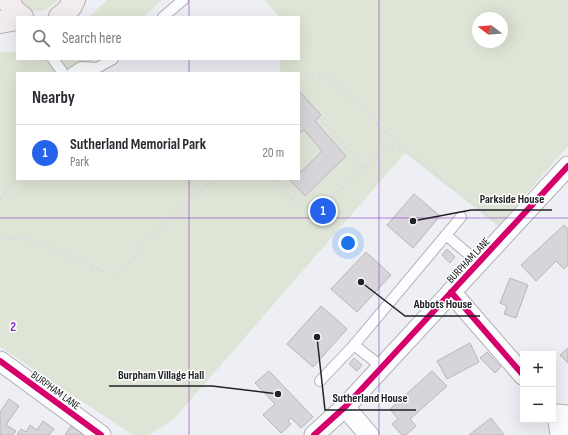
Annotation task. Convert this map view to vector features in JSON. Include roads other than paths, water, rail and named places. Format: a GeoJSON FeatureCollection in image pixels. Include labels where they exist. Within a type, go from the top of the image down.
{"type":"FeatureCollection","features":[{"type":"Feature","properties":{"kind":"main road"},"geometry":{"type":"LineString","coordinates":[[8,0],[14,11],[21,16]]}},
{"type":"Feature","properties":{"kind":"main road"},"geometry":{"type":"LineString","coordinates":[[62,16],[72,5],[74,0]]}},
{"type":"Feature","properties":{"kind":"main road"},"geometry":{"type":"LineString","coordinates":[[0,22],[16,19]]}},
{"type":"Feature","properties":{"kind":"street","name":"BURPHAM LANE"},"geometry":{"type":"LineString","coordinates":[[314,435],[345,407],[568,166]]}},
{"type":"Feature","properties":{"kind":"street"},"geometry":{"type":"LineString","coordinates":[[451,292],[520,372]]}},
{"type":"Feature","properties":{"kind":"street","name":"BURPHAM LANE"},"geometry":{"type":"LineString","coordinates":[[1,367],[101,435]]}},
{"type":"Feature","properties":{"kind":"street"},"geometry":{"type":"LineString","coordinates":[[345,407],[369,435]]}},
{"type":"Feature","properties":{"kind":"street"},"geometry":{"type":"LineString","coordinates":[[559,413],[560,435]]}},
{"type":"Feature","properties":{"kind":"lane"},"geometry":{"type":"LineString","coordinates":[[164,16],[183,0]]}},
{"type":"Feature","properties":{"kind":"lane"},"geometry":{"type":"LineString","coordinates":[[54,60],[62,72]]}},
{"type":"Feature","properties":{"kind":"lane"},"geometry":{"type":"LineString","coordinates":[[76,66],[97,68],[111,60]]}},
{"type":"Feature","properties":{"kind":"lane"},"geometry":{"type":"LineString","coordinates":[[320,381],[354,345],[461,217]]}},
{"type":"Feature","properties":{"kind":"lane"},"geometry":{"type":"LineString","coordinates":[[446,235],[479,263]]}},
{"type":"Feature","properties":{"kind":"lane"},"geometry":{"type":"LineString","coordinates":[[354,345],[382,367]]}},
{"type":"Feature","properties":{"kind":"place","name":"Sutherland Memorial Park"},"geometry":{"type":"Point","coordinates":[323,211]}},
{"type":"Feature","properties":{"kind":"place","name":"Parkside House"},"geometry":{"type":"Point","coordinates":[413,221]}},
{"type":"Feature","properties":{"kind":"place","name":"Abbots House"},"geometry":{"type":"Point","coordinates":[361,282]}},
{"type":"Feature","properties":{"kind":"place","name":"Sutherland House"},"geometry":{"type":"Point","coordinates":[317,337]}},
{"type":"Feature","properties":{"kind":"place","name":"Burpham Village Hall"},"geometry":{"type":"Point","coordinates":[278,394]}}]}
